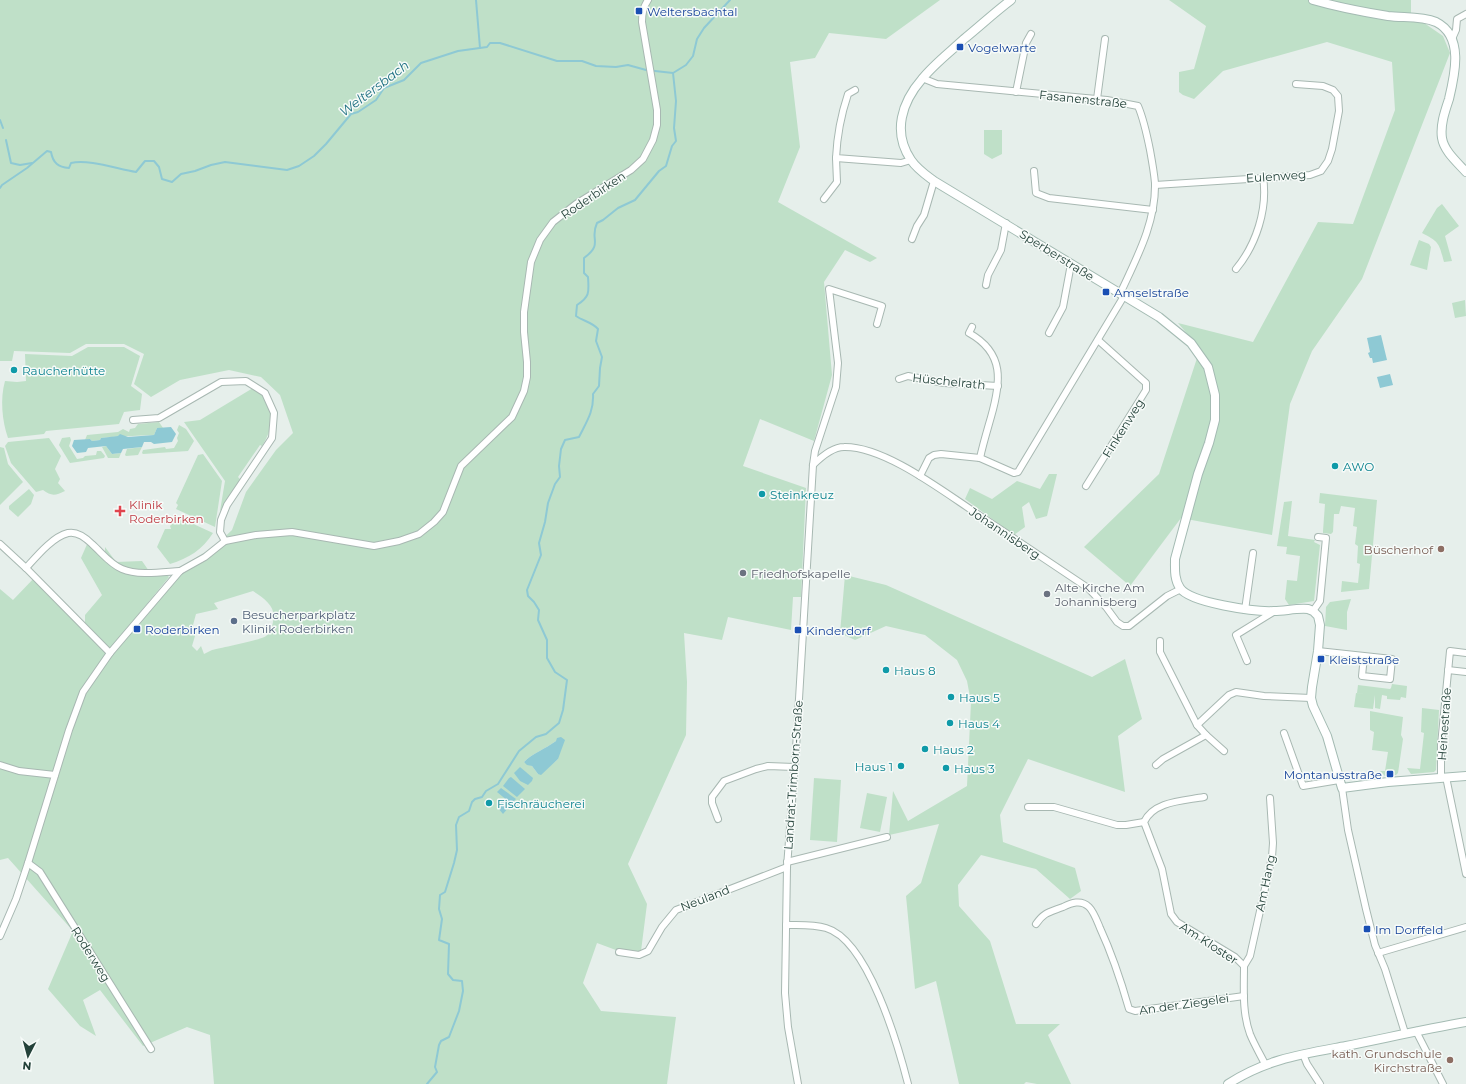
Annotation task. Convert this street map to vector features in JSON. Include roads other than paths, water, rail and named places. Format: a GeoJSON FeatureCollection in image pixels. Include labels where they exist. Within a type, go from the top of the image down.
{"type":"FeatureCollection","features":[{"type":"Feature","properties":{"kind":"street","name":"Roderbirken"},"geometry":{"type":"LineString","coordinates":[[110,653],[180,571],[205,557],[225,541],[256,535],[292,532],[374,546],[399,541],[419,534],[434,522],[442,512],[461,466],[512,417],[524,391],[527,377],[527,362],[524,312],[531,262],[540,240],[553,222],[576,204],[631,170],[649,150],[654,140],[657,125],[657,110],[642,22],[644,6],[648,0]]}},
{"type":"Feature","properties":{"kind":"street"},"geometry":{"type":"LineString","coordinates":[[922,78],[937,63],[1011,0]]}},
{"type":"Feature","properties":{"kind":"street"},"geometry":{"type":"LineString","coordinates":[[1313,0],[1329,5],[1388,16],[1426,19],[1442,26],[1448,32],[1452,39],[1455,52],[1455,64],[1450,95],[1443,121],[1442,137],[1448,152],[1466,172]]}},
{"type":"Feature","properties":{"kind":"street"},"geometry":{"type":"LineString","coordinates":[[1452,39],[1456,30],[1457,19],[1466,14]]}},
{"type":"Feature","properties":{"kind":"street"},"geometry":{"type":"LineString","coordinates":[[1016,92],[1026,43],[1031,34]]}},
{"type":"Feature","properties":{"kind":"street"},"geometry":{"type":"LineString","coordinates":[[1097,99],[1105,39]]}},
{"type":"Feature","properties":{"kind":"street","name":"Fasanenstraße"},"geometry":{"type":"LineString","coordinates":[[922,78],[937,84],[1097,99],[1129,103],[1138,106],[1146,131],[1155,185],[1152,210],[1144,240],[1122,295]]}},
{"type":"Feature","properties":{"kind":"street","name":"Sperberstraße"},"geometry":{"type":"LineString","coordinates":[[922,78],[906,101],[901,134],[903,143],[911,160],[923,173],[1164,321],[1191,343],[1208,367],[1215,395],[1215,420],[1198,474],[1175,559],[1175,573],[1181,589]]}},
{"type":"Feature","properties":{"kind":"street","name":"Eulenweg"},"geometry":{"type":"LineString","coordinates":[[1155,185],[1310,175],[1321,171],[1328,161],[1332,149],[1339,111],[1338,96],[1333,90],[1323,86],[1296,84]]}},
{"type":"Feature","properties":{"kind":"street"},"geometry":{"type":"LineString","coordinates":[[824,199],[837,182],[836,158],[838,134],[848,94],[855,90]]}},
{"type":"Feature","properties":{"kind":"street"},"geometry":{"type":"LineString","coordinates":[[836,158],[901,163],[911,160]]}},
{"type":"Feature","properties":{"kind":"street"},"geometry":{"type":"LineString","coordinates":[[1034,171],[1036,193],[1049,198],[1152,210]]}},
{"type":"Feature","properties":{"kind":"street"},"geometry":{"type":"LineString","coordinates":[[1236,269],[1245,259],[1256,235],[1261,217],[1265,191],[1263,177]]}},
{"type":"Feature","properties":{"kind":"street"},"geometry":{"type":"LineString","coordinates":[[912,239],[917,226],[924,215],[934,180]]}},
{"type":"Feature","properties":{"kind":"street"},"geometry":{"type":"LineString","coordinates":[[986,285],[988,275],[1001,250],[1006,223]]}},
{"type":"Feature","properties":{"kind":"street"},"geometry":{"type":"LineString","coordinates":[[1049,333],[1063,307],[1070,264]]}},
{"type":"Feature","properties":{"kind":"street","name":"Landrat-Trimborn-Straße"},"geometry":{"type":"LineString","coordinates":[[798,1084],[788,1028],[786,1000],[787,864],[813,465],[815,451],[836,387],[838,363],[829,289],[882,306],[877,324]]}},
{"type":"Feature","properties":{"kind":"street"},"geometry":{"type":"LineString","coordinates":[[920,476],[929,458],[934,455],[949,454],[980,458],[1014,473],[1018,472],[1098,340],[1122,295]]}},
{"type":"Feature","properties":{"kind":"street","name":"Hüschelrath"},"geometry":{"type":"LineString","coordinates":[[972,327],[969,333],[984,344],[990,351],[996,362],[998,374],[997,396],[980,458]]}},
{"type":"Feature","properties":{"kind":"street","name":"Finkenweg"},"geometry":{"type":"LineString","coordinates":[[1086,486],[1146,390],[1146,383],[1098,340]]}},
{"type":"Feature","properties":{"kind":"street","name":"Hüschelrath"},"geometry":{"type":"LineString","coordinates":[[899,379],[908,376],[944,383],[998,386]]}},
{"type":"Feature","properties":{"kind":"street"},"geometry":{"type":"LineString","coordinates":[[133,420],[159,418],[221,382],[246,381],[265,393],[274,413],[272,438],[227,505],[221,520],[220,532],[225,541]]}},
{"type":"Feature","properties":{"kind":"street","name":"Johannisberg"},"geometry":{"type":"LineString","coordinates":[[813,465],[820,458],[837,448],[859,448],[882,455],[920,476],[1088,588],[1106,607],[1117,622],[1123,626],[1129,626],[1167,596],[1181,589]]}},
{"type":"Feature","properties":{"kind":"street","name":"Roderbirken"},"geometry":{"type":"LineString","coordinates":[[26,568],[55,540],[68,533],[74,533],[83,536],[113,564],[124,570],[143,573],[180,571]]}},
{"type":"Feature","properties":{"kind":"street"},"geometry":{"type":"LineString","coordinates":[[1313,611],[1320,600],[1326,538],[1318,537]]}},
{"type":"Feature","properties":{"kind":"street"},"geometry":{"type":"LineString","coordinates":[[0,544],[26,568],[110,653],[83,692],[69,730],[28,863],[16,898],[0,936]]}},
{"type":"Feature","properties":{"kind":"street"},"geometry":{"type":"LineString","coordinates":[[1245,610],[1253,553]]}},
{"type":"Feature","properties":{"kind":"street"},"geometry":{"type":"LineString","coordinates":[[1181,589],[1185,593],[1195,597],[1245,610],[1274,611],[1302,608],[1313,611],[1319,620],[1318,651],[1312,687],[1313,706],[1327,736],[1340,784],[1348,830],[1375,945],[1385,969],[1405,1033]]}},
{"type":"Feature","properties":{"kind":"street"},"geometry":{"type":"LineString","coordinates":[[1247,661],[1236,634],[1274,611]]}},
{"type":"Feature","properties":{"kind":"street"},"geometry":{"type":"LineString","coordinates":[[1160,641],[1160,652],[1197,725],[1224,751]]}},
{"type":"Feature","properties":{"kind":"street"},"geometry":{"type":"LineString","coordinates":[[1318,651],[1392,659],[1390,679],[1362,676],[1364,656]]}},
{"type":"Feature","properties":{"kind":"street","name":"Heinestraße"},"geometry":{"type":"LineString","coordinates":[[1466,653],[1450,651],[1442,738],[1443,777],[1466,874]]}},
{"type":"Feature","properties":{"kind":"street","name":"Heinestraße"},"geometry":{"type":"LineString","coordinates":[[1448,670],[1466,672]]}},
{"type":"Feature","properties":{"kind":"street"},"geometry":{"type":"LineString","coordinates":[[1197,725],[1229,695],[1236,692],[1264,696],[1312,698]]}},
{"type":"Feature","properties":{"kind":"street"},"geometry":{"type":"LineString","coordinates":[[1284,733],[1303,786],[1388,782],[1466,776]]}},
{"type":"Feature","properties":{"kind":"street"},"geometry":{"type":"LineString","coordinates":[[1156,765],[1163,759],[1206,735]]}},
{"type":"Feature","properties":{"kind":"street"},"geometry":{"type":"LineString","coordinates":[[0,765],[19,771],[55,775]]}},
{"type":"Feature","properties":{"kind":"street"},"geometry":{"type":"LineString","coordinates":[[718,819],[712,803],[712,797],[724,781],[768,766],[794,767]]}},
{"type":"Feature","properties":{"kind":"street"},"geometry":{"type":"LineString","coordinates":[[1028,807],[1054,807],[1117,825],[1126,825],[1144,822],[1147,815],[1159,807],[1204,797]]}},
{"type":"Feature","properties":{"kind":"street","name":"Am Hang"},"geometry":{"type":"LineString","coordinates":[[1244,966],[1250,956],[1272,857],[1273,843],[1270,798]]}},
{"type":"Feature","properties":{"kind":"street","name":"Am Kloster"},"geometry":{"type":"LineString","coordinates":[[1144,822],[1162,869],[1171,914],[1177,922],[1235,956],[1244,966],[1244,996],[1247,1022],[1250,1034],[1265,1064]]}},
{"type":"Feature","properties":{"kind":"street","name":"Neuland"},"geometry":{"type":"LineString","coordinates":[[619,952],[639,955],[648,951],[662,927],[676,910],[787,864],[887,837]]}},
{"type":"Feature","properties":{"kind":"street","name":"Roderweg"},"geometry":{"type":"LineString","coordinates":[[28,863],[40,872],[150,1049]]}},
{"type":"Feature","properties":{"kind":"street","name":"An der Ziegelei"},"geometry":{"type":"LineString","coordinates":[[1036,924],[1042,915],[1071,903],[1077,902],[1090,907],[1112,954],[1129,1009],[1134,1012],[1244,996]]}},
{"type":"Feature","properties":{"kind":"street"},"geometry":{"type":"LineString","coordinates":[[786,925],[826,928],[848,942],[870,977],[882,1004],[900,1050],[908,1084]]}},
{"type":"Feature","properties":{"kind":"street"},"geometry":{"type":"LineString","coordinates":[[1378,953],[1466,927]]}},
{"type":"Feature","properties":{"kind":"street"},"geometry":{"type":"LineString","coordinates":[[1228,1084],[1265,1064],[1303,1054],[1466,1022]]}},
{"type":"Feature","properties":{"kind":"street"},"geometry":{"type":"LineString","coordinates":[[1416,1031],[1443,1084]]}},
{"type":"Feature","properties":{"kind":"street"},"geometry":{"type":"LineString","coordinates":[[1303,1054],[1307,1064],[1320,1084]]}},
{"type":"Feature","properties":{"kind":"water"},"geometry":{"type":"Polygon","coordinates":[[[1381,335],[1387,360],[1373,363],[1372,358],[1370,358],[1368,353],[1370,352],[1367,338],[1381,335]]]}},
{"type":"Feature","properties":{"kind":"water"},"geometry":{"type":"Polygon","coordinates":[[[1390,374],[1393,385],[1380,388],[1377,377],[1390,374]]]}},
{"type":"Feature","properties":{"kind":"water"},"geometry":{"type":"Polygon","coordinates":[[[171,427],[176,434],[172,442],[154,444],[151,442],[144,442],[142,447],[123,449],[121,453],[112,454],[106,446],[88,448],[86,452],[77,453],[72,446],[74,440],[100,440],[101,438],[118,436],[120,434],[128,437],[154,435],[157,428],[171,427]]]}},
{"type":"Feature","properties":{"kind":"water"},"geometry":{"type":"Polygon","coordinates":[[[561,737],[565,740],[558,759],[541,775],[538,774],[532,766],[527,765],[524,762],[556,741],[557,738],[561,737]]]}},
{"type":"Feature","properties":{"kind":"water"},"geometry":{"type":"Polygon","coordinates":[[[520,767],[533,778],[528,785],[520,781],[514,773],[520,767]]]}},
{"type":"Feature","properties":{"kind":"water"},"geometry":{"type":"Polygon","coordinates":[[[511,777],[525,789],[517,797],[503,786],[511,777]]]}},
{"type":"Feature","properties":{"kind":"water"},"geometry":{"type":"Polygon","coordinates":[[[501,788],[516,799],[512,803],[497,792],[501,788]]]}},
{"type":"Feature","properties":{"kind":"water"},"geometry":{"type":"Polygon","coordinates":[[[502,800],[509,807],[503,814],[498,808],[501,804],[499,802],[502,800]]]}},
{"type":"Feature","properties":{"kind":"waterway"},"geometry":{"type":"LineString","coordinates":[[476,0],[480,48]]}},
{"type":"Feature","properties":{"kind":"waterway","name":"Weltersbach"},"geometry":{"type":"LineString","coordinates":[[0,188],[47,151],[51,152],[53,159],[57,164],[62,167],[69,168],[71,163],[86,162],[136,172],[145,161],[154,161],[159,167],[162,179],[172,182],[181,174],[225,162],[287,170],[299,166],[314,156],[351,114],[358,112],[376,100],[384,88],[404,80],[421,63],[458,51],[487,47],[490,43],[500,43],[557,61],[582,61],[596,66],[616,67],[628,65],[646,70],[673,73],[686,65],[693,56],[697,39],[704,28],[730,0]]}},
{"type":"Feature","properties":{"kind":"waterway"},"geometry":{"type":"LineString","coordinates":[[427,1084],[437,1072],[435,1067],[439,1045],[441,1041],[449,1037],[459,1011],[463,991],[462,981],[453,980],[448,974],[449,944],[439,940],[442,919],[439,909],[440,895],[445,892],[457,850],[456,825],[459,817],[469,811],[472,802],[475,799],[482,797],[486,791],[498,784],[519,751],[536,737],[546,734],[559,723],[563,710],[567,680],[555,672],[547,658],[547,640],[538,620],[539,610],[528,596],[527,590],[541,555],[539,543],[545,522],[548,503],[555,484],[560,477],[559,466],[561,449],[565,440],[579,437],[591,411],[593,394],[599,386],[602,357],[596,341],[598,329],[576,316],[577,305],[588,294],[588,277],[584,273],[584,258],[590,253],[595,245],[594,234],[597,223],[618,208],[635,200],[659,171],[666,166],[672,146],[676,141],[674,128],[676,101],[673,73]]}},
{"type":"Feature","properties":{"kind":"waterway"},"geometry":{"type":"LineString","coordinates":[[0,120],[3,128]]}},
{"type":"Feature","properties":{"kind":"waterway"},"geometry":{"type":"LineString","coordinates":[[6,140],[11,163],[20,165],[32,163]]}},
{"type":"Feature","properties":{"kind":"place","name":"Weltersbachtal"},"geometry":{"type":"Point","coordinates":[639,11]}},
{"type":"Feature","properties":{"kind":"place","name":"Vogelwarte"},"geometry":{"type":"Point","coordinates":[960,47]}},
{"type":"Feature","properties":{"kind":"place","name":"Amselstraße"},"geometry":{"type":"Point","coordinates":[1106,292]}},
{"type":"Feature","properties":{"kind":"place","name":"Raucherhütte"},"geometry":{"type":"Point","coordinates":[14,370]}},
{"type":"Feature","properties":{"kind":"place","name":"AWO"},"geometry":{"type":"Point","coordinates":[1335,466]}},
{"type":"Feature","properties":{"kind":"place","name":"Steinkreuz"},"geometry":{"type":"Point","coordinates":[762,494]}},
{"type":"Feature","properties":{"kind":"place","name":"Klinik Roderbirken"},"geometry":{"type":"Point","coordinates":[120,511]}},
{"type":"Feature","properties":{"kind":"place","name":"Büscherhof"},"geometry":{"type":"Point","coordinates":[1441,549]}},
{"type":"Feature","properties":{"kind":"place","name":"Friedhofskapelle"},"geometry":{"type":"Point","coordinates":[743,573]}},
{"type":"Feature","properties":{"kind":"place","name":"Alte Kirche Am Johannisberg"},"geometry":{"type":"Point","coordinates":[1047,594]}},
{"type":"Feature","properties":{"kind":"place","name":"Besucherparkplatz Klinik Roderbirken"},"geometry":{"type":"Point","coordinates":[234,621]}},
{"type":"Feature","properties":{"kind":"place","name":"Roderbirken"},"geometry":{"type":"Point","coordinates":[137,629]}},
{"type":"Feature","properties":{"kind":"place","name":"Kinderdorf"},"geometry":{"type":"Point","coordinates":[798,630]}},
{"type":"Feature","properties":{"kind":"place","name":"Kleiststraße"},"geometry":{"type":"Point","coordinates":[1321,659]}},
{"type":"Feature","properties":{"kind":"place","name":"Haus 8"},"geometry":{"type":"Point","coordinates":[886,670]}},
{"type":"Feature","properties":{"kind":"place","name":"Haus 5"},"geometry":{"type":"Point","coordinates":[951,697]}},
{"type":"Feature","properties":{"kind":"place","name":"Haus 4"},"geometry":{"type":"Point","coordinates":[950,723]}},
{"type":"Feature","properties":{"kind":"place","name":"Haus 2"},"geometry":{"type":"Point","coordinates":[925,749]}},
{"type":"Feature","properties":{"kind":"place","name":"Haus 1"},"geometry":{"type":"Point","coordinates":[901,766]}},
{"type":"Feature","properties":{"kind":"place","name":"Haus 3"},"geometry":{"type":"Point","coordinates":[946,768]}},
{"type":"Feature","properties":{"kind":"place","name":"Montanusstraße"},"geometry":{"type":"Point","coordinates":[1390,774]}},
{"type":"Feature","properties":{"kind":"place","name":"Fischräucherei"},"geometry":{"type":"Point","coordinates":[489,803]}},
{"type":"Feature","properties":{"kind":"place","name":"Im Dorffeld"},"geometry":{"type":"Point","coordinates":[1367,929]}},
{"type":"Feature","properties":{"kind":"place","name":"kath. Grundschule Kirchstraße"},"geometry":{"type":"Point","coordinates":[1450,1060]}}]}
